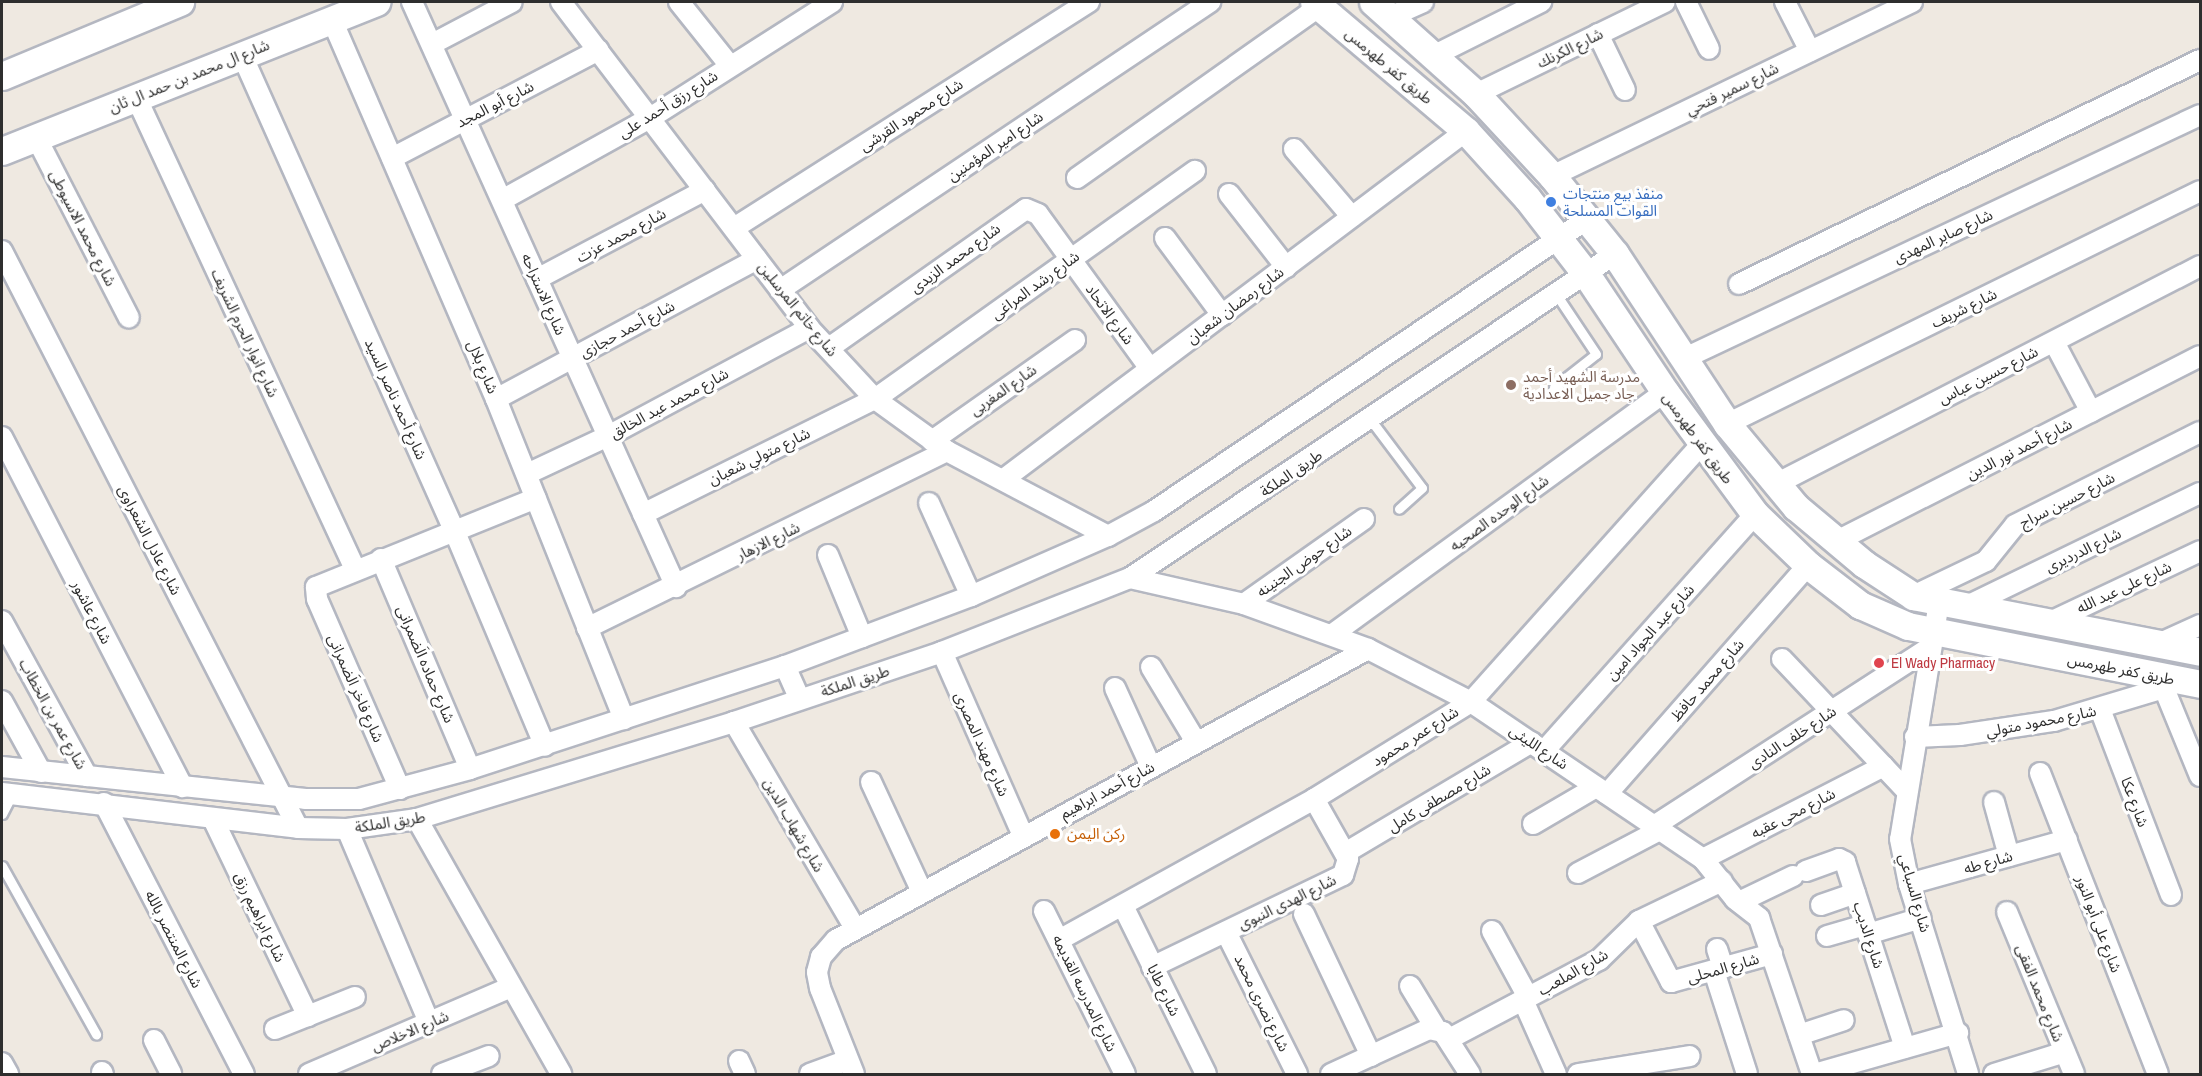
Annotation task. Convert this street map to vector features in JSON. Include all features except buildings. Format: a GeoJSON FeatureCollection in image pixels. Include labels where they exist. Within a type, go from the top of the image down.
{"type":"FeatureCollection","features":[{"type":"Feature","properties":{"kind":"street"},"geometry":{"type":"LineString","coordinates":[[2,76],[180,2]]}},
{"type":"Feature","properties":{"kind":"street","name":"شارع ال محمد بن حمد ال ثان"},"geometry":{"type":"LineString","coordinates":[[2,151],[376,2]]}},
{"type":"Feature","properties":{"kind":"street","name":"شارع الاستراحه"},"geometry":{"type":"LineString","coordinates":[[412,2],[676,587]]}},
{"type":"Feature","properties":{"kind":"street"},"geometry":{"type":"LineString","coordinates":[[432,44],[512,2]]}},
{"type":"Feature","properties":{"kind":"street","name":"شارع خاتم المرسلين"},"geometry":{"type":"LineString","coordinates":[[561,2],[809,328],[875,399],[940,446],[1107,536]]}},
{"type":"Feature","properties":{"kind":"street"},"geometry":{"type":"LineString","coordinates":[[679,2],[730,66]]}},
{"type":"Feature","properties":{"kind":"street","name":"شارع رزق أحمد على"},"geometry":{"type":"LineString","coordinates":[[502,200],[650,118],[730,66],[802,9],[832,2]]}},
{"type":"Feature","properties":{"kind":"street","name":"شارع محمود القرشى"},"geometry":{"type":"LineString","coordinates":[[734,228],[1089,2]]}},
{"type":"Feature","properties":{"kind":"street","name":"شارع امير المؤمنين"},"geometry":{"type":"LineString","coordinates":[[780,290],[1210,2]]}},
{"type":"Feature","properties":{"kind":"street"},"geometry":{"type":"LineString","coordinates":[[1383,9],[1423,2]]}},
{"type":"Feature","properties":{"kind":"street"},"geometry":{"type":"LineString","coordinates":[[1435,55],[1541,2]]}},
{"type":"Feature","properties":{"kind":"street","name":"شارع الكرنك"},"geometry":{"type":"LineString","coordinates":[[1476,94],[1665,2]]}},
{"type":"Feature","properties":{"kind":"street"},"geometry":{"type":"LineString","coordinates":[[1686,2],[1709,49]]}},
{"type":"Feature","properties":{"kind":"street"},"geometry":{"type":"LineString","coordinates":[[1785,2],[1810,51]]}},
{"type":"Feature","properties":{"kind":"street","name":"شارع سمير فتحي"},"geometry":{"type":"LineString","coordinates":[[1552,176],[1912,2]]}},
{"type":"Feature","properties":{"kind":"street"},"geometry":{"type":"LineString","coordinates":[[1077,178],[1317,4]]}},
{"type":"Feature","properties":{"kind":"street","name":"طريق كفر طهرمس"},"geometry":{"type":"LineString","coordinates":[[1317,4],[1466,131],[1560,239],[1665,392],[1755,514],[1808,565],[1860,605],[1932,640],[2161,682],[2200,684]]}},
{"type":"Feature","properties":{"kind":"street","name":"طريق كفر طهرمس"},"geometry":{"type":"LineString","coordinates":[[1383,9],[1476,94],[1589,218],[1685,358],[1727,424],[1796,507],[1837,541],[1913,596],[2200,652]]}},
{"type":"Feature","properties":{"kind":"street","name":"شارع بلال"},"geometry":{"type":"LineString","coordinates":[[332,20],[496,399],[624,719]]}},
{"type":"Feature","properties":{"kind":"street"},"geometry":{"type":"LineString","coordinates":[[1598,34],[1625,90]]}},
{"type":"Feature","properties":{"kind":"street","name":"شارع أبو المجد"},"geometry":{"type":"LineString","coordinates":[[392,158],[599,50]]}},
{"type":"Feature","properties":{"kind":"street","name":"شارع أحمد ناصر السيد"},"geometry":{"type":"LineString","coordinates":[[242,55],[454,530],[545,746]]}},
{"type":"Feature","properties":{"kind":"street"},"geometry":{"type":"LineString","coordinates":[[1739,284],[2200,60]]}},
{"type":"Feature","properties":{"kind":"street","name":"شارع انوار الحرم الشريف"},"geometry":{"type":"LineString","coordinates":[[136,97],[355,569]]}},
{"type":"Feature","properties":{"kind":"street","name":"شارع صابر المهدى"},"geometry":{"type":"LineString","coordinates":[[1685,358],[2200,115]]}},
{"type":"Feature","properties":{"kind":"street","name":"شارع رمضان شعبان"},"geometry":{"type":"LineString","coordinates":[[1004,479],[1466,131]]}},
{"type":"Feature","properties":{"kind":"street","name":"شارع محمد الاسيوطى"},"geometry":{"type":"LineString","coordinates":[[36,137],[129,318]]}},
{"type":"Feature","properties":{"kind":"street"},"geometry":{"type":"LineString","coordinates":[[1294,149],[1352,217]]}},
{"type":"Feature","properties":{"kind":"street","name":"شارع رشد المراغى"},"geometry":{"type":"LineString","coordinates":[[875,399],[1195,171]]}},
{"type":"Feature","properties":{"kind":"street","name":"شارع محمد عزت"},"geometry":{"type":"LineString","coordinates":[[537,279],[705,190]]}},
{"type":"Feature","properties":{"kind":"street","name":"شارع شريف"},"geometry":{"type":"LineString","coordinates":[[1727,424],[2200,191]]}},
{"type":"Feature","properties":{"kind":"street"},"geometry":{"type":"LineString","coordinates":[[1229,194],[1286,267]]}},
{"type":"Feature","properties":{"kind":"street","name":"شارع محمد الزيدى"},"geometry":{"type":"LineString","coordinates":[[829,348],[1026,209],[1038,214],[1071,259]]}},
{"type":"Feature","properties":{"kind":"street","name":"طريق الملكة"},"geometry":{"type":"LineString","coordinates":[[2,767],[183,787],[332,800],[400,789],[470,769],[785,666],[971,596],[1107,536],[1215,472],[1589,218]]}},
{"type":"Feature","properties":{"kind":"street"},"geometry":{"type":"LineString","coordinates":[[1165,238],[1222,315]]}},
{"type":"Feature","properties":{"kind":"street","name":"شارع عادل الشعراوى"},"geometry":{"type":"LineString","coordinates":[[2,251],[298,828]]}},
{"type":"Feature","properties":{"kind":"street","name":"طريق الملكة"},"geometry":{"type":"LineString","coordinates":[[7,793],[298,828],[347,829],[417,819],[734,722],[942,652],[1130,578],[1615,254]]}},
{"type":"Feature","properties":{"kind":"street","name":"شارع أحمد حجازى"},"geometry":{"type":"LineString","coordinates":[[496,399],[757,259]]}},
{"type":"Feature","properties":{"kind":"street","name":"شارع الاتحاد"},"geometry":{"type":"LineString","coordinates":[[1071,259],[1150,369]]}},
{"type":"Feature","properties":{"kind":"street","name":"شارع حسين عباس"},"geometry":{"type":"LineString","coordinates":[[1776,484],[2200,266]]}},
{"type":"Feature","properties":{"kind":"street","name":"شارع محمد عبد الخالق"},"geometry":{"type":"LineString","coordinates":[[527,474],[608,436],[809,328]]}},
{"type":"Feature","properties":{"kind":"street","name":"شارع المغربى"},"geometry":{"type":"LineString","coordinates":[[940,446],[1075,340]]}},
{"type":"Feature","properties":{"kind":"street"},"geometry":{"type":"LineString","coordinates":[[2054,342],[2091,412]]}},
{"type":"Feature","properties":{"kind":"street","name":"شارع أحمد نور الدين"},"geometry":{"type":"LineString","coordinates":[[1837,541],[2200,356]]}},
{"type":"Feature","properties":{"kind":"street","name":"شارع الوحده الصحيه"},"geometry":{"type":"LineString","coordinates":[[1333,634],[1665,392]]}},
{"type":"Feature","properties":{"kind":"street","name":"شارع متولي شعبان"},"geometry":{"type":"LineString","coordinates":[[643,514],[875,399]]}},
{"type":"Feature","properties":{"kind":"street","name":"شارع حسين سراج"},"geometry":{"type":"LineString","coordinates":[[1913,596],[1986,561],[2016,525],[2200,432]]}},
{"type":"Feature","properties":{"kind":"street","name":"شارع عاشور"},"geometry":{"type":"LineString","coordinates":[[2,437],[183,787]]}},
{"type":"Feature","properties":{"kind":"street","name":"شارع عمر محمود"},"geometry":{"type":"LineString","coordinates":[[1059,940],[1314,799],[1471,702],[1702,444]]}},
{"type":"Feature","properties":{"kind":"street","name":"شارع الازهار"},"geometry":{"type":"LineString","coordinates":[[587,628],[676,587],[940,446]]}},
{"type":"Feature","properties":{"kind":"street","name":"شارع الدرديرى"},"geometry":{"type":"LineString","coordinates":[[1952,604],[2200,493]]}},
{"type":"Feature","properties":{"kind":"street"},"geometry":{"type":"LineString","coordinates":[[355,569],[536,498]]}},
{"type":"Feature","properties":{"kind":"street"},"geometry":{"type":"LineString","coordinates":[[929,503],[971,596]]}},
{"type":"Feature","properties":{"kind":"street","name":"شارع عبد الجواد امين"},"geometry":{"type":"LineString","coordinates":[[1538,746],[1755,514]]}},
{"type":"Feature","properties":{"kind":"street","name":"شارع حوض الجنينه"},"geometry":{"type":"LineString","coordinates":[[1244,604],[1364,519]]}},
{"type":"Feature","properties":{"kind":"street","name":"شارع على عبد الله"},"geometry":{"type":"LineString","coordinates":[[2048,623],[2200,551]]}},
{"type":"Feature","properties":{"kind":"street"},"geometry":{"type":"LineString","coordinates":[[828,555],[862,637]]}},
{"type":"Feature","properties":{"kind":"street","name":"شارع حماده الَضمرانى"},"geometry":{"type":"LineString","coordinates":[[381,559],[470,769]]}},
{"type":"Feature","properties":{"kind":"street","name":"شارع محمد حافظ"},"geometry":{"type":"LineString","coordinates":[[1533,824],[1602,790],[1808,565]]}},
{"type":"Feature","properties":{"kind":"street","name":"شارع فاخر الَضمرانى"},"geometry":{"type":"LineString","coordinates":[[355,569],[316,587],[317,599],[400,789]]}},
{"type":"Feature","properties":{"kind":"street","name":"شارع الليثى"},"geometry":{"type":"LineString","coordinates":[[1130,578],[1244,604],[1368,648],[1471,702],[1703,859],[1739,902],[1759,918],[1772,954],[1791,993],[1799,1035],[1813,1074]]}},
{"type":"Feature","properties":{"kind":"street","name":"شارع السباعي"},"geometry":{"type":"LineString","coordinates":[[1952,604],[1932,640],[1906,790],[1900,839],[1910,884],[1958,1034],[1968,1074]]}},
{"type":"Feature","properties":{"kind":"street","name":"شارع عمر بن الخطاب"},"geometry":{"type":"LineString","coordinates":[[2,621],[87,776]]}},
{"type":"Feature","properties":{"kind":"street"},"geometry":{"type":"LineString","coordinates":[[2158,644],[2200,625]]}},
{"type":"Feature","properties":{"kind":"street","name":"شارع خلف النادى"},"geometry":{"type":"LineString","coordinates":[[1578,873],[1657,828],[1932,640]]}},
{"type":"Feature","properties":{"kind":"street","name":"شارع أحمد ابراهيم"},"geometry":{"type":"LineString","coordinates":[[851,1067],[820,988],[821,957],[836,940],[1368,648]]}},
{"type":"Feature","properties":{"kind":"street","name":"شارع مهند المصرى"},"geometry":{"type":"LineString","coordinates":[[942,652],[1023,837]]}},
{"type":"Feature","properties":{"kind":"street"},"geometry":{"type":"LineString","coordinates":[[1782,659],[1906,790]]}},
{"type":"Feature","properties":{"kind":"street"},"geometry":{"type":"LineString","coordinates":[[785,666],[800,699]]}},
{"type":"Feature","properties":{"kind":"street"},"geometry":{"type":"LineString","coordinates":[[1151,667],[1196,742]]}},
{"type":"Feature","properties":{"kind":"street"},"geometry":{"type":"LineString","coordinates":[[2161,682],[2200,776]]}},
{"type":"Feature","properties":{"kind":"street","name":"شارع محمود متولي"},"geometry":{"type":"LineString","coordinates":[[1915,737],[2007,729],[2100,709],[2161,682]]}},
{"type":"Feature","properties":{"kind":"street"},"geometry":{"type":"LineString","coordinates":[[1115,688],[1151,767]]}},
{"type":"Feature","properties":{"kind":"street"},"geometry":{"type":"LineString","coordinates":[[2,701],[41,772]]}},
{"type":"Feature","properties":{"kind":"street","name":"شارع عكا"},"geometry":{"type":"LineString","coordinates":[[2100,709],[2171,895]]}},
{"type":"Feature","properties":{"kind":"street","name":"شارع شهاب الدين"},"geometry":{"type":"LineString","coordinates":[[734,722],[855,928]]}},
{"type":"Feature","properties":{"kind":"street","name":"شارع مصطفى كامل"},"geometry":{"type":"LineString","coordinates":[[1345,853],[1538,746]]}},
{"type":"Feature","properties":{"kind":"street","name":"شارع محى عقبه"},"geometry":{"type":"LineString","coordinates":[[1703,859],[1884,766]]}},
{"type":"Feature","properties":{"kind":"street","name":"شارع على أبو النور"},"geometry":{"type":"LineString","coordinates":[[2040,773],[2158,1074]]}},
{"type":"Feature","properties":{"kind":"street"},"geometry":{"type":"LineString","coordinates":[[871,782],[922,892]]}},
{"type":"Feature","properties":{"kind":"street","name":"شارع الهدى النبوى"},"geometry":{"type":"LineString","coordinates":[[1152,967],[1343,875],[1348,865],[1345,853],[1314,799]]}},
{"type":"Feature","properties":{"kind":"street"},"geometry":{"type":"LineString","coordinates":[[1994,802],[2009,856]]}},
{"type":"Feature","properties":{"kind":"street","name":"شارع المنتصر بالله"},"geometry":{"type":"LineString","coordinates":[[104,803],[244,1074]]}},
{"type":"Feature","properties":{"kind":"street","name":"شارع ابراهيم رزق"},"geometry":{"type":"LineString","coordinates":[[213,819],[308,1016]]}},
{"type":"Feature","properties":{"kind":"street"},"geometry":{"type":"LineString","coordinates":[[417,819],[561,1074]]}},
{"type":"Feature","properties":{"kind":"street"},"geometry":{"type":"LineString","coordinates":[[347,829],[429,1022]]}},
{"type":"Feature","properties":{"kind":"street","name":"شارع طه"},"geometry":{"type":"LineString","coordinates":[[1910,884],[2067,840]]}},
{"type":"Feature","properties":{"kind":"street","name":"شارع الديب"},"geometry":{"type":"LineString","coordinates":[[1739,902],[1799,874],[1843,859],[1905,1048]]}},
{"type":"Feature","properties":{"kind":"street","name":"شارع الملعب"},"geometry":{"type":"LineString","coordinates":[[1338,1073],[1422,1031],[1443,1034],[1526,999],[1599,960],[1639,921],[1722,881]]}},
{"type":"Feature","properties":{"kind":"street"},"geometry":{"type":"LineString","coordinates":[[1821,905],[1855,893]]}},
{"type":"Feature","properties":{"kind":"street","name":"شارع طابا"},"geometry":{"type":"LineString","coordinates":[[1123,906],[1206,1074]]}},
{"type":"Feature","properties":{"kind":"street","name":"شارع المدرسه القديمه"},"geometry":{"type":"LineString","coordinates":[[1044,911],[1125,1074]]}},
{"type":"Feature","properties":{"kind":"street","name":"شارع محمد الفقى"},"geometry":{"type":"LineString","coordinates":[[2007,912],[2074,1074]]}},
{"type":"Feature","properties":{"kind":"street"},"geometry":{"type":"LineString","coordinates":[[1304,914],[1371,1056]]}},
{"type":"Feature","properties":{"kind":"street"},"geometry":{"type":"LineString","coordinates":[[1827,936],[1921,918]]}},
{"type":"Feature","properties":{"kind":"street","name":"شارع المحلى"},"geometry":{"type":"LineString","coordinates":[[1639,921],[1671,982],[1772,954]]}},
{"type":"Feature","properties":{"kind":"street"},"geometry":{"type":"LineString","coordinates":[[1492,931],[1526,999],[1556,1074]]}},
{"type":"Feature","properties":{"kind":"street","name":"شارع نصرى محمد"},"geometry":{"type":"LineString","coordinates":[[1226,932],[1297,1074]]}},
{"type":"Feature","properties":{"kind":"street"},"geometry":{"type":"LineString","coordinates":[[1717,949],[1719,970],[1747,1074]]}},
{"type":"Feature","properties":{"kind":"street"},"geometry":{"type":"LineString","coordinates":[[1410,986],[1470,1074]]}},
{"type":"Feature","properties":{"kind":"street","name":"شارع الاخلاص"},"geometry":{"type":"LineString","coordinates":[[309,1074],[511,987]]}},
{"type":"Feature","properties":{"kind":"street"},"geometry":{"type":"LineString","coordinates":[[275,1029],[355,997]]}},
{"type":"Feature","properties":{"kind":"street"},"geometry":{"type":"LineString","coordinates":[[1799,1035],[1844,1020]]}},
{"type":"Feature","properties":{"kind":"street"},"geometry":{"type":"LineString","coordinates":[[1813,1074],[1958,1034]]}},
{"type":"Feature","properties":{"kind":"street"},"geometry":{"type":"LineString","coordinates":[[154,1040],[171,1074]]}},
{"type":"Feature","properties":{"kind":"street"},"geometry":{"type":"LineString","coordinates":[[1994,1074],[2065,1053]]}},
{"type":"Feature","properties":{"kind":"street"},"geometry":{"type":"LineString","coordinates":[[442,1074],[489,1056]]}},
{"type":"Feature","properties":{"kind":"street"},"geometry":{"type":"LineString","coordinates":[[1578,1074],[1626,1071],[1690,1056]]}},
{"type":"Feature","properties":{"kind":"street"},"geometry":{"type":"LineString","coordinates":[[2,1063],[8,1074]]}},
{"type":"Feature","properties":{"kind":"street"},"geometry":{"type":"LineString","coordinates":[[810,1074],[851,1067]]}},
{"type":"Feature","properties":{"kind":"lane"},"geometry":{"type":"LineString","coordinates":[[1554,387],[1596,354],[1556,294]]}},
{"type":"Feature","properties":{"kind":"lane"},"geometry":{"type":"LineString","coordinates":[[1370,419],[1422,488],[1399,509]]}},
{"type":"Feature","properties":{"kind":"lane"},"geometry":{"type":"LineString","coordinates":[[2,814],[7,793]]}},
{"type":"Feature","properties":{"kind":"lane"},"geometry":{"type":"LineString","coordinates":[[2,866],[96,1034]]}},
{"type":"Feature","properties":{"kind":"place","name":"منفذ بيع منتجات القوات المسلحة"},"geometry":{"type":"Point","coordinates":[1551,202]}},
{"type":"Feature","properties":{"kind":"place","name":"مدرسة الشهيد أحمد جاد جميل الاعدادية"},"geometry":{"type":"Point","coordinates":[1511,385]}},
{"type":"Feature","properties":{"kind":"place","name":"El Wady Pharmacy"},"geometry":{"type":"Point","coordinates":[1879,663]}},
{"type":"Feature","properties":{"kind":"place","name":"ركن اليمن"},"geometry":{"type":"Point","coordinates":[1055,834]}}]}
